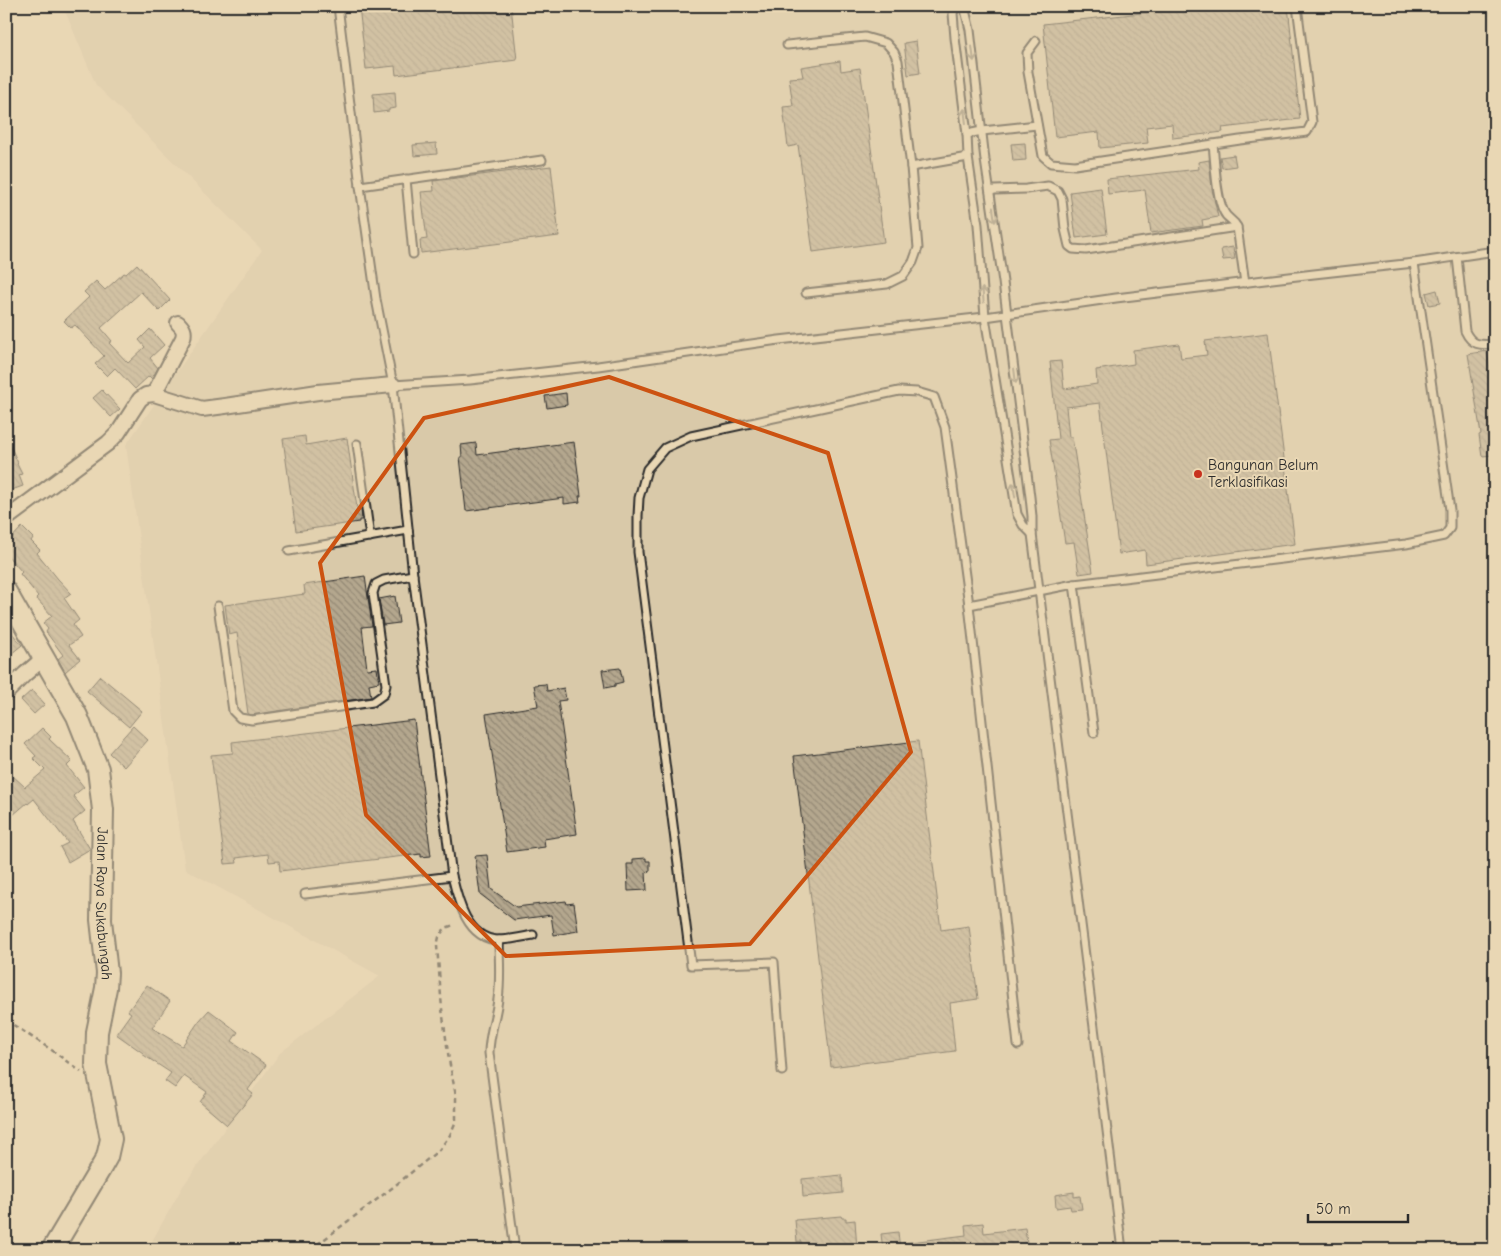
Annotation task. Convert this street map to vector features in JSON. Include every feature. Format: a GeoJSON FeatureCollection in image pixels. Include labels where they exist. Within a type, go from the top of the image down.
{"type":"FeatureCollection","features":[{"type":"Feature","properties":{"kind":"street"},"geometry":{"type":"LineString","coordinates":[[154,394],[183,338],[183,328],[178,323]]}},
{"type":"Feature","properties":{"kind":"street"},"geometry":{"type":"LineString","coordinates":[[6,518],[108,443],[118,432],[140,399],[146,395],[154,394],[202,409],[318,392],[393,385]]}},
{"type":"Feature","properties":{"kind":"street","name":"Jalan Raya Sukabungah"},"geometry":{"type":"LineString","coordinates":[[6,592],[77,716],[98,769],[102,792],[104,827],[101,920],[107,973],[106,988],[97,1032],[96,1064],[111,1140],[107,1157],[52,1250]]}},
{"type":"Feature","properties":{"kind":"street"},"geometry":{"type":"LineString","coordinates":[[6,693],[44,658]]}},
{"type":"Feature","properties":{"kind":"lane"},"geometry":{"type":"LineString","coordinates":[[338,6],[376,299],[393,385],[413,575],[452,876],[459,905],[468,920],[486,938],[499,940],[533,935]]}},
{"type":"Feature","properties":{"kind":"lane"},"geometry":{"type":"LineString","coordinates":[[956,6],[953,13],[955,38],[967,134],[968,157],[978,225],[985,317],[1017,514],[1023,525],[1032,534]]}},
{"type":"Feature","properties":{"kind":"lane"},"geometry":{"type":"LineString","coordinates":[[964,6],[970,30],[1007,314],[1030,497],[1032,534],[1039,591],[1122,1250]]}},
{"type":"Feature","properties":{"kind":"lane"},"geometry":{"type":"LineString","coordinates":[[1036,41],[1027,53],[1028,72],[1043,156],[1051,163],[1075,165],[1307,132],[1312,122],[1297,6]]}},
{"type":"Feature","properties":{"kind":"lane"},"geometry":{"type":"LineString","coordinates":[[787,45],[865,37],[886,43],[894,52],[898,61],[911,167],[918,248],[913,262],[903,276],[887,284],[806,293]]}},
{"type":"Feature","properties":{"kind":"lane"},"geometry":{"type":"LineString","coordinates":[[967,134],[1037,125]]}},
{"type":"Feature","properties":{"kind":"lane"},"geometry":{"type":"LineString","coordinates":[[1213,144],[1220,203],[1225,215],[1234,221],[1237,227],[1245,283]]}},
{"type":"Feature","properties":{"kind":"lane"},"geometry":{"type":"LineString","coordinates":[[911,167],[968,157]]}},
{"type":"Feature","properties":{"kind":"lane"},"geometry":{"type":"LineString","coordinates":[[360,186],[542,160]]}},
{"type":"Feature","properties":{"kind":"lane"},"geometry":{"type":"LineString","coordinates":[[406,179],[414,254]]}},
{"type":"Feature","properties":{"kind":"lane"},"geometry":{"type":"LineString","coordinates":[[990,191],[1048,186],[1058,192],[1062,199],[1069,246],[1073,249],[1086,250],[1237,227]]}},
{"type":"Feature","properties":{"kind":"lane"},"geometry":{"type":"LineString","coordinates":[[393,385],[470,380],[559,370],[779,340],[985,317],[1116,298],[1414,263],[1495,251]]}},
{"type":"Feature","properties":{"kind":"lane"},"geometry":{"type":"LineString","coordinates":[[1457,257],[1465,332],[1469,340],[1480,345],[1495,344]]}},
{"type":"Feature","properties":{"kind":"lane"},"geometry":{"type":"LineString","coordinates":[[969,605],[1074,584],[1406,544],[1444,536],[1450,528],[1450,510],[1414,263]]}},
{"type":"Feature","properties":{"kind":"lane"},"geometry":{"type":"LineString","coordinates":[[782,1071],[774,962],[690,965],[638,552],[639,498],[647,469],[665,448],[691,436],[898,390],[917,392],[934,398],[945,426],[969,605],[1018,1045]]}},
{"type":"Feature","properties":{"kind":"lane"},"geometry":{"type":"LineString","coordinates":[[357,444],[370,537]]}},
{"type":"Feature","properties":{"kind":"lane"},"geometry":{"type":"LineString","coordinates":[[289,551],[408,530]]}},
{"type":"Feature","properties":{"kind":"lane"},"geometry":{"type":"LineString","coordinates":[[218,606],[233,711],[240,718],[252,720],[373,702],[384,694],[386,685],[373,593],[376,584],[384,580],[413,575]]}},
{"type":"Feature","properties":{"kind":"lane"},"geometry":{"type":"LineString","coordinates":[[1074,584],[1094,733]]}},
{"type":"Feature","properties":{"kind":"lane"},"geometry":{"type":"LineString","coordinates":[[305,894],[452,876]]}},
{"type":"Feature","properties":{"kind":"lane"},"geometry":{"type":"LineString","coordinates":[[499,940],[498,1000],[490,1034],[489,1053],[516,1250]]}},
{"type":"Feature","properties":{"kind":"path"},"geometry":{"type":"LineString","coordinates":[[310,1250],[439,1150],[450,1135],[456,1122],[456,1096],[442,1009],[437,946],[439,937],[445,928],[454,925]]}},
{"type":"Feature","properties":{"kind":"path"},"geometry":{"type":"LineString","coordinates":[[6,1020],[53,1051],[100,1087]]}},
{"type":"Feature","properties":{"kind":"highlighted area"},"geometry":{"type":"Polygon","coordinates":[[[609,377],[828,453],[911,752],[750,944],[506,956],[366,815],[320,563],[424,418],[609,377]]]}},
{"type":"Feature","properties":{"kind":"shaded area"},"geometry":{"type":"Polygon","coordinates":[[[63,6],[1495,6],[1495,1250],[147,1250],[183,1186],[280,1053],[380,976],[185,869],[126,445],[262,250],[96,85],[63,6]]]}},
{"type":"Feature","properties":{"kind":"building"},"geometry":{"type":"Polygon","coordinates":[[[359,6],[511,6],[517,60],[396,75],[395,66],[366,69],[359,6]]]}},
{"type":"Feature","properties":{"kind":"building"},"geometry":{"type":"Polygon","coordinates":[[[1204,6],[1288,6],[1300,119],[1222,128],[1223,132],[1173,138],[1172,124],[1146,127],[1148,143],[1100,148],[1099,132],[1055,137],[1043,24],[1204,6]]]}},
{"type":"Feature","properties":{"kind":"building"},"geometry":{"type":"Polygon","coordinates":[[[916,41],[920,73],[908,75],[904,43],[916,41]]]}},
{"type":"Feature","properties":{"kind":"building"},"geometry":{"type":"Polygon","coordinates":[[[840,61],[841,71],[860,68],[884,242],[813,252],[798,145],[788,147],[783,107],[793,106],[789,78],[803,77],[801,67],[840,61]]]}},
{"type":"Feature","properties":{"kind":"building"},"geometry":{"type":"Polygon","coordinates":[[[395,92],[396,108],[374,113],[373,94],[395,92]]]}},
{"type":"Feature","properties":{"kind":"building"},"geometry":{"type":"Polygon","coordinates":[[[436,143],[437,154],[414,156],[413,145],[436,143]]]}},
{"type":"Feature","properties":{"kind":"building"},"geometry":{"type":"Polygon","coordinates":[[[1025,143],[1026,160],[1013,161],[1011,144],[1025,143]]]}},
{"type":"Feature","properties":{"kind":"building"},"geometry":{"type":"Polygon","coordinates":[[[1234,155],[1236,166],[1222,168],[1220,157],[1234,155]]]}},
{"type":"Feature","properties":{"kind":"building"},"geometry":{"type":"Polygon","coordinates":[[[1209,160],[1212,189],[1218,217],[1202,220],[1203,226],[1151,233],[1145,190],[1108,194],[1107,179],[1199,169],[1198,162],[1209,160]]]}},
{"type":"Feature","properties":{"kind":"building"},"geometry":{"type":"Polygon","coordinates":[[[551,166],[559,236],[421,253],[420,240],[427,239],[421,192],[434,191],[433,181],[551,166]]]}},
{"type":"Feature","properties":{"kind":"building"},"geometry":{"type":"Polygon","coordinates":[[[1101,188],[1107,234],[1076,238],[1070,192],[1101,188]]]}},
{"type":"Feature","properties":{"kind":"building"},"geometry":{"type":"Polygon","coordinates":[[[1233,247],[1235,259],[1223,260],[1221,249],[1233,247]]]}},
{"type":"Feature","properties":{"kind":"building"},"geometry":{"type":"Polygon","coordinates":[[[137,264],[170,300],[159,311],[141,292],[101,328],[112,341],[109,343],[128,363],[145,347],[139,340],[150,329],[164,345],[150,358],[158,368],[152,379],[149,376],[135,389],[115,368],[107,376],[95,364],[104,356],[75,325],[71,328],[64,321],[89,297],[84,292],[96,281],[105,290],[137,264]]]}},
{"type":"Feature","properties":{"kind":"building"},"geometry":{"type":"Polygon","coordinates":[[[1437,290],[1440,303],[1429,305],[1426,293],[1437,290]]]}},
{"type":"Feature","properties":{"kind":"building","name":"Bangunan Belum Terklasifikasi"},"geometry":{"type":"Polygon","coordinates":[[[1268,333],[1295,544],[1146,564],[1145,550],[1119,554],[1100,403],[1066,407],[1069,437],[1072,437],[1093,572],[1079,574],[1074,542],[1065,543],[1049,440],[1058,439],[1050,362],[1061,361],[1064,389],[1097,384],[1096,370],[1134,364],[1133,350],[1179,344],[1181,358],[1207,355],[1205,341],[1268,333]]]}},
{"type":"Feature","properties":{"kind":"building"},"geometry":{"type":"Polygon","coordinates":[[[1487,351],[1490,370],[1495,369],[1495,423],[1490,424],[1494,455],[1482,456],[1479,435],[1481,434],[1468,354],[1487,351]]]}},
{"type":"Feature","properties":{"kind":"building"},"geometry":{"type":"Polygon","coordinates":[[[102,390],[120,409],[111,417],[93,398],[102,390]]]}},
{"type":"Feature","properties":{"kind":"building"},"geometry":{"type":"Polygon","coordinates":[[[566,393],[567,405],[547,408],[545,396],[566,393]]]}},
{"type":"Feature","properties":{"kind":"building"},"geometry":{"type":"Polygon","coordinates":[[[6,436],[22,474],[19,475],[23,486],[6,492],[6,436]]]}},
{"type":"Feature","properties":{"kind":"building"},"geometry":{"type":"Polygon","coordinates":[[[305,436],[306,445],[347,438],[357,508],[361,508],[362,520],[359,520],[359,522],[296,531],[283,439],[305,436]]]}},
{"type":"Feature","properties":{"kind":"building"},"geometry":{"type":"Polygon","coordinates":[[[574,442],[581,496],[579,496],[580,502],[564,504],[564,498],[466,511],[460,457],[462,457],[461,445],[476,443],[477,455],[574,442]]]}},
{"type":"Feature","properties":{"kind":"building"},"geometry":{"type":"Polygon","coordinates":[[[22,527],[33,538],[31,541],[40,550],[37,553],[71,593],[64,598],[79,620],[73,625],[81,637],[69,645],[80,659],[65,672],[58,659],[63,655],[46,632],[48,629],[43,623],[52,616],[36,598],[38,596],[20,574],[22,572],[6,554],[6,544],[22,527]]]}},
{"type":"Feature","properties":{"kind":"building"},"geometry":{"type":"Polygon","coordinates":[[[365,576],[372,626],[362,627],[367,669],[377,668],[379,682],[369,684],[371,697],[252,715],[248,714],[237,633],[229,635],[225,605],[305,594],[304,585],[365,576]]]}},
{"type":"Feature","properties":{"kind":"building"},"geometry":{"type":"Polygon","coordinates":[[[395,596],[399,623],[383,625],[379,599],[395,596]]]}},
{"type":"Feature","properties":{"kind":"building"},"geometry":{"type":"Polygon","coordinates":[[[6,626],[22,645],[6,658],[6,626]]]}},
{"type":"Feature","properties":{"kind":"building"},"geometry":{"type":"Polygon","coordinates":[[[620,668],[623,682],[605,688],[602,670],[620,668]]]}},
{"type":"Feature","properties":{"kind":"building"},"geometry":{"type":"Polygon","coordinates":[[[100,676],[142,711],[129,727],[87,691],[100,676]]]}},
{"type":"Feature","properties":{"kind":"building"},"geometry":{"type":"Polygon","coordinates":[[[546,684],[547,691],[564,688],[566,700],[558,701],[577,834],[544,839],[545,847],[507,852],[486,714],[538,706],[534,685],[546,684]]]}},
{"type":"Feature","properties":{"kind":"building"},"geometry":{"type":"Polygon","coordinates":[[[32,690],[45,704],[34,714],[21,700],[32,690]]]}},
{"type":"Feature","properties":{"kind":"building"},"geometry":{"type":"Polygon","coordinates":[[[414,720],[431,856],[421,857],[421,854],[280,871],[279,861],[269,862],[268,854],[236,858],[237,863],[225,864],[211,755],[233,753],[232,742],[414,720]]]}},
{"type":"Feature","properties":{"kind":"building"},"geometry":{"type":"Polygon","coordinates":[[[133,726],[148,740],[124,767],[109,753],[133,726]]]}},
{"type":"Feature","properties":{"kind":"building"},"geometry":{"type":"Polygon","coordinates":[[[42,728],[51,737],[49,739],[72,761],[67,766],[84,787],[73,796],[85,811],[73,821],[90,849],[68,862],[60,847],[68,843],[34,799],[6,821],[6,781],[12,775],[25,787],[45,770],[33,758],[36,756],[25,744],[42,728]]]}},
{"type":"Feature","properties":{"kind":"building"},"geometry":{"type":"Polygon","coordinates":[[[918,741],[941,930],[969,926],[978,999],[950,1003],[955,1051],[831,1067],[794,756],[918,741]]]}},
{"type":"Feature","properties":{"kind":"building"},"geometry":{"type":"Polygon","coordinates":[[[487,855],[491,889],[516,907],[566,901],[567,904],[574,903],[578,931],[554,935],[551,915],[514,920],[480,894],[475,856],[487,855]]]}},
{"type":"Feature","properties":{"kind":"building"},"geometry":{"type":"Polygon","coordinates":[[[646,858],[646,861],[650,861],[650,871],[646,872],[647,890],[628,891],[627,864],[633,864],[633,859],[646,858]]]}},
{"type":"Feature","properties":{"kind":"building"},"geometry":{"type":"Polygon","coordinates":[[[147,985],[170,1001],[152,1028],[182,1046],[209,1010],[238,1032],[232,1041],[266,1065],[248,1090],[253,1094],[227,1125],[200,1102],[207,1092],[184,1076],[175,1088],[165,1081],[171,1073],[116,1034],[131,1013],[128,1011],[147,985]]]}},
{"type":"Feature","properties":{"kind":"building"},"geometry":{"type":"Polygon","coordinates":[[[842,1175],[843,1193],[803,1197],[802,1179],[842,1175]]]}},
{"type":"Feature","properties":{"kind":"building"},"geometry":{"type":"Polygon","coordinates":[[[1074,1192],[1074,1197],[1080,1196],[1082,1209],[1071,1210],[1070,1206],[1056,1208],[1055,1195],[1074,1192]]]}},
{"type":"Feature","properties":{"kind":"building"},"geometry":{"type":"Polygon","coordinates":[[[841,1216],[846,1218],[846,1221],[855,1220],[857,1250],[801,1250],[801,1241],[797,1242],[795,1220],[841,1216]]]}},
{"type":"Feature","properties":{"kind":"building"},"geometry":{"type":"Polygon","coordinates":[[[983,1223],[984,1233],[1025,1228],[1028,1250],[903,1250],[903,1243],[966,1235],[965,1225],[983,1223]]]}},
{"type":"Feature","properties":{"kind":"building"},"geometry":{"type":"Polygon","coordinates":[[[898,1232],[900,1250],[883,1250],[881,1234],[898,1232]]]}},
{"type":"Feature","properties":{"kind":"place","name":"Bangunan Belum Terklasifikasi"},"geometry":{"type":"Point","coordinates":[1198,474]}}]}
